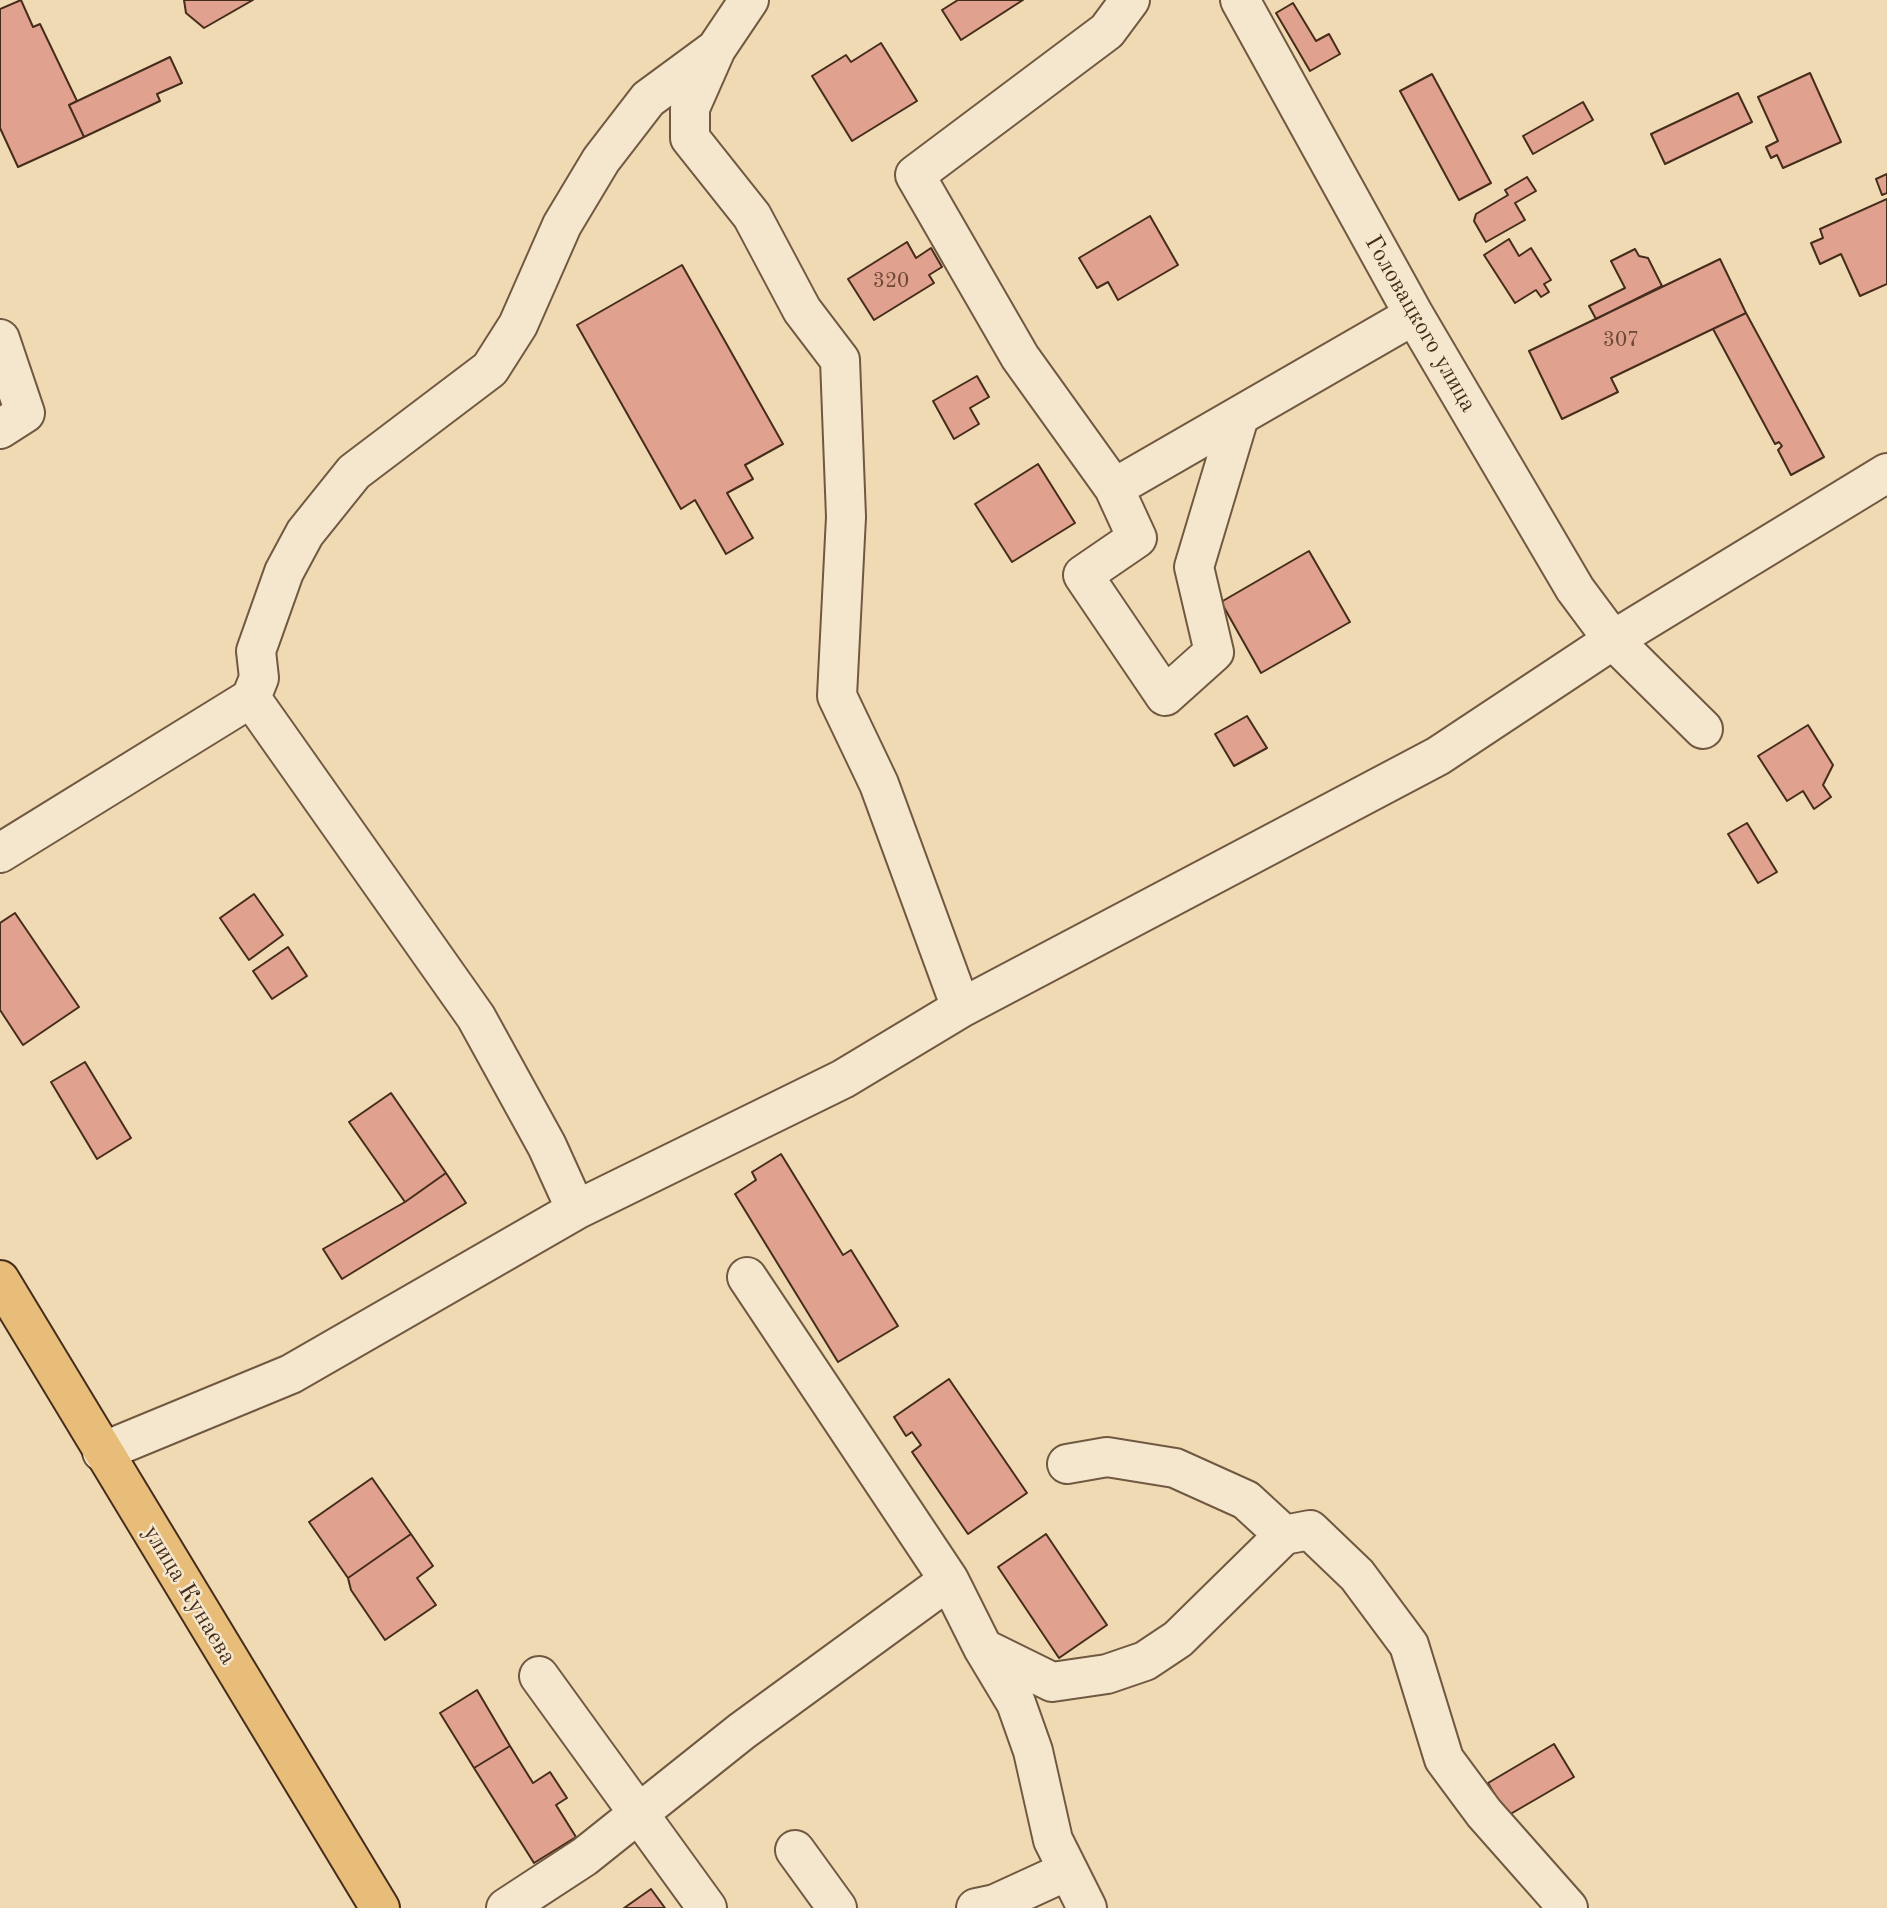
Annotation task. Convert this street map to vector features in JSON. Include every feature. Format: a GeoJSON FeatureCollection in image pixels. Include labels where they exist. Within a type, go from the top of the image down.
{"type":"FeatureCollection","features":[{"type":"Feature","properties":{"kind":"main road","name":"улица Кунаева"},"geometry":{"type":"LineString","coordinates":[[0,1280],[380,1908]]}},
{"type":"Feature","properties":{"kind":"street"},"geometry":{"type":"LineString","coordinates":[[749,0],[716,50],[690,108],[690,138],[752,216],[802,310],[840,360],[845,517],[837,696],[879,784],[961,1008]]}},
{"type":"Feature","properties":{"kind":"street"},"geometry":{"type":"LineString","coordinates":[[1130,0],[1107,31],[915,175],[1020,357],[1114,488],[1138,538],[1083,575],[1165,696],[1214,652],[1194,567],[1239,417]]}},
{"type":"Feature","properties":{"kind":"street","name":"Головацкого улица"},"geometry":{"type":"LineString","coordinates":[[1240,0],[1414,315],[1574,589],[1613,640],[1703,729]]}},
{"type":"Feature","properties":{"kind":"street"},"geometry":{"type":"LineString","coordinates":[[0,853],[251,698],[259,678],[256,651],[284,572],[305,533],[354,472],[490,369],[519,324],[562,225],[601,160],[648,99],[716,50]]}},
{"type":"Feature","properties":{"kind":"street"},"geometry":{"type":"LineString","coordinates":[[1114,488],[1414,315]]}},
{"type":"Feature","properties":{"kind":"street"},"geometry":{"type":"LineString","coordinates":[[0,340],[25,413],[0,429]]}},
{"type":"Feature","properties":{"kind":"street"},"geometry":{"type":"LineString","coordinates":[[102,1452],[291,1374],[576,1210],[843,1079],[961,1008],[1438,756],[1613,640],[1887,473]]}},
{"type":"Feature","properties":{"kind":"street"},"geometry":{"type":"LineString","coordinates":[[251,698],[475,1017],[547,1146],[576,1210]]}},
{"type":"Feature","properties":{"kind":"street"},"geometry":{"type":"LineString","coordinates":[[747,1277],[948,1580],[983,1648],[1016,1703],[1033,1751],[1053,1840],[1087,1908]]}},
{"type":"Feature","properties":{"kind":"street"},"geometry":{"type":"LineString","coordinates":[[1067,1464],[1107,1457],[1175,1468],[1246,1500],[1284,1535]]}},
{"type":"Feature","properties":{"kind":"street"},"geometry":{"type":"LineString","coordinates":[[983,1648],[1052,1682],[1107,1674],[1145,1661],[1178,1639],[1284,1535],[1310,1530],[1357,1575],[1409,1645],[1444,1759],[1483,1813],[1568,1908]]}},
{"type":"Feature","properties":{"kind":"street"},"geometry":{"type":"LineString","coordinates":[[506,1908],[584,1857],[743,1731],[948,1580]]}},
{"type":"Feature","properties":{"kind":"street"},"geometry":{"type":"LineString","coordinates":[[539,1676],[594,1756],[639,1812],[707,1908]]}},
{"type":"Feature","properties":{"kind":"street"},"geometry":{"type":"LineString","coordinates":[[795,1850],[837,1908]]}},
{"type":"Feature","properties":{"kind":"street"},"geometry":{"type":"LineString","coordinates":[[976,1908],[995,1904],[1067,1871]]}},
{"type":"Feature","properties":{"kind":"building"},"geometry":{"type":"Polygon","coordinates":[[[21,0],[33,27],[40,24],[77,101],[69,105],[84,137],[18,167],[0,128],[0,9],[21,0]]]}},
{"type":"Feature","properties":{"kind":"building"},"geometry":{"type":"Polygon","coordinates":[[[184,0],[253,0],[204,28],[186,13],[184,0]]]}},
{"type":"Feature","properties":{"kind":"building"},"geometry":{"type":"Polygon","coordinates":[[[958,0],[1023,0],[961,40],[942,10],[958,0]]]}},
{"type":"Feature","properties":{"kind":"building"},"geometry":{"type":"Polygon","coordinates":[[[1293,3],[1316,41],[1329,34],[1340,54],[1310,71],[1276,13],[1293,3]]]}},
{"type":"Feature","properties":{"kind":"building"},"geometry":{"type":"Polygon","coordinates":[[[881,43],[917,101],[852,141],[812,76],[846,55],[851,62],[881,43]]]}},
{"type":"Feature","properties":{"kind":"building"},"geometry":{"type":"Polygon","coordinates":[[[170,57],[182,83],[157,94],[160,101],[84,137],[69,105],[170,57]]]}},
{"type":"Feature","properties":{"kind":"building"},"geometry":{"type":"Polygon","coordinates":[[[1810,73],[1841,142],[1783,168],[1777,155],[1771,158],[1766,147],[1778,141],[1758,97],[1810,73]]]}},
{"type":"Feature","properties":{"kind":"building"},"geometry":{"type":"Polygon","coordinates":[[[1432,74],[1491,183],[1459,200],[1400,91],[1432,74]]]}},
{"type":"Feature","properties":{"kind":"building"},"geometry":{"type":"Polygon","coordinates":[[[1738,93],[1752,122],[1665,164],[1651,134],[1738,93]]]}},
{"type":"Feature","properties":{"kind":"building"},"geometry":{"type":"Polygon","coordinates":[[[1583,102],[1593,120],[1533,154],[1523,136],[1583,102]]]}},
{"type":"Feature","properties":{"kind":"building"},"geometry":{"type":"Polygon","coordinates":[[[1887,174],[1887,193],[1882,195],[1876,179],[1887,174]]]}},
{"type":"Feature","properties":{"kind":"building"},"geometry":{"type":"Polygon","coordinates":[[[1527,177],[1536,191],[1515,203],[1525,220],[1486,242],[1474,221],[1476,214],[1508,195],[1505,190],[1527,177]]]}},
{"type":"Feature","properties":{"kind":"building"},"geometry":{"type":"Polygon","coordinates":[[[1887,199],[1887,284],[1860,296],[1841,254],[1820,264],[1811,243],[1823,238],[1820,229],[1887,199]]]}},
{"type":"Feature","properties":{"kind":"building"},"geometry":{"type":"Polygon","coordinates":[[[1150,216],[1178,265],[1118,300],[1108,282],[1097,288],[1079,258],[1150,216]]]}},
{"type":"Feature","properties":{"kind":"building"},"geometry":{"type":"Polygon","coordinates":[[[1509,239],[1519,256],[1531,248],[1551,280],[1544,284],[1549,292],[1541,297],[1536,290],[1515,303],[1484,255],[1509,239]]]}},
{"type":"Feature","properties":{"kind":"building"},"geometry":{"type":"Polygon","coordinates":[[[907,242],[916,258],[931,248],[942,267],[929,275],[934,283],[874,320],[848,279],[907,242]]]}},
{"type":"Feature","properties":{"kind":"building"},"geometry":{"type":"Polygon","coordinates":[[[1635,249],[1639,256],[1648,258],[1662,286],[1596,319],[1589,306],[1625,288],[1611,261],[1635,249]]]}},
{"type":"Feature","properties":{"kind":"building"},"geometry":{"type":"Polygon","coordinates":[[[1720,259],[1746,313],[1611,378],[1618,392],[1562,419],[1529,351],[1720,259]]]}},
{"type":"Feature","properties":{"kind":"building"},"geometry":{"type":"Polygon","coordinates":[[[682,265],[783,444],[745,465],[753,479],[727,493],[753,538],[726,554],[695,500],[681,509],[577,325],[682,265]]]}},
{"type":"Feature","properties":{"kind":"building"},"geometry":{"type":"Polygon","coordinates":[[[1746,313],[1824,457],[1791,475],[1778,450],[1782,446],[1779,442],[1775,444],[1713,329],[1746,313]]]}},
{"type":"Feature","properties":{"kind":"building"},"geometry":{"type":"Polygon","coordinates":[[[977,376],[989,397],[970,408],[979,424],[954,439],[933,401],[977,376]]]}},
{"type":"Feature","properties":{"kind":"building"},"geometry":{"type":"Polygon","coordinates":[[[1038,464],[1075,523],[1012,562],[975,504],[1038,464]]]}},
{"type":"Feature","properties":{"kind":"building"},"geometry":{"type":"Polygon","coordinates":[[[1309,551],[1350,622],[1261,673],[1221,602],[1309,551]]]}},
{"type":"Feature","properties":{"kind":"building"},"geometry":{"type":"Polygon","coordinates":[[[1247,716],[1267,748],[1234,766],[1215,734],[1247,716]]]}},
{"type":"Feature","properties":{"kind":"building"},"geometry":{"type":"Polygon","coordinates":[[[1808,725],[1833,765],[1823,785],[1831,797],[1814,809],[1803,791],[1787,801],[1758,756],[1808,725]]]}},
{"type":"Feature","properties":{"kind":"building"},"geometry":{"type":"Polygon","coordinates":[[[1747,823],[1777,872],[1758,883],[1728,834],[1747,823]]]}},
{"type":"Feature","properties":{"kind":"building"},"geometry":{"type":"Polygon","coordinates":[[[254,894],[283,935],[249,960],[220,918],[254,894]]]}},
{"type":"Feature","properties":{"kind":"building"},"geometry":{"type":"Polygon","coordinates":[[[15,913],[79,1007],[23,1045],[0,1010],[0,923],[15,913]]]}},
{"type":"Feature","properties":{"kind":"building"},"geometry":{"type":"Polygon","coordinates":[[[288,947],[307,976],[272,999],[253,971],[288,947]]]}},
{"type":"Feature","properties":{"kind":"building"},"geometry":{"type":"Polygon","coordinates":[[[85,1062],[131,1138],[97,1159],[51,1082],[85,1062]]]}},
{"type":"Feature","properties":{"kind":"building"},"geometry":{"type":"Polygon","coordinates":[[[391,1093],[446,1173],[405,1202],[349,1122],[391,1093]]]}},
{"type":"Feature","properties":{"kind":"building"},"geometry":{"type":"Polygon","coordinates":[[[781,1154],[843,1255],[851,1250],[898,1326],[838,1362],[735,1194],[756,1180],[752,1172],[781,1154]]]}},
{"type":"Feature","properties":{"kind":"building"},"geometry":{"type":"Polygon","coordinates":[[[446,1173],[466,1203],[342,1279],[323,1249],[405,1202],[446,1173]]]}},
{"type":"Feature","properties":{"kind":"building"},"geometry":{"type":"Polygon","coordinates":[[[949,1379],[1027,1493],[968,1534],[912,1452],[921,1445],[912,1432],[906,1436],[894,1417],[949,1379]]]}},
{"type":"Feature","properties":{"kind":"building"},"geometry":{"type":"Polygon","coordinates":[[[372,1478],[411,1534],[348,1578],[309,1522],[372,1478]]]}},
{"type":"Feature","properties":{"kind":"building"},"geometry":{"type":"Polygon","coordinates":[[[411,1534],[433,1566],[417,1578],[436,1605],[385,1640],[351,1590],[348,1578],[411,1534]]]}},
{"type":"Feature","properties":{"kind":"building"},"geometry":{"type":"Polygon","coordinates":[[[1046,1534],[1107,1625],[1059,1658],[998,1567],[1046,1534]]]}},
{"type":"Feature","properties":{"kind":"building"},"geometry":{"type":"Polygon","coordinates":[[[477,1690],[510,1746],[474,1768],[440,1713],[477,1690]]]}},
{"type":"Feature","properties":{"kind":"building"},"geometry":{"type":"Polygon","coordinates":[[[1554,1744],[1574,1777],[1507,1816],[1488,1783],[1554,1744]]]}},
{"type":"Feature","properties":{"kind":"building"},"geometry":{"type":"Polygon","coordinates":[[[510,1746],[533,1783],[550,1772],[567,1798],[556,1805],[576,1837],[534,1863],[474,1768],[510,1746]]]}},
{"type":"Feature","properties":{"kind":"building"},"geometry":{"type":"Polygon","coordinates":[[[651,1889],[665,1908],[624,1908],[651,1889]]]}}]}
